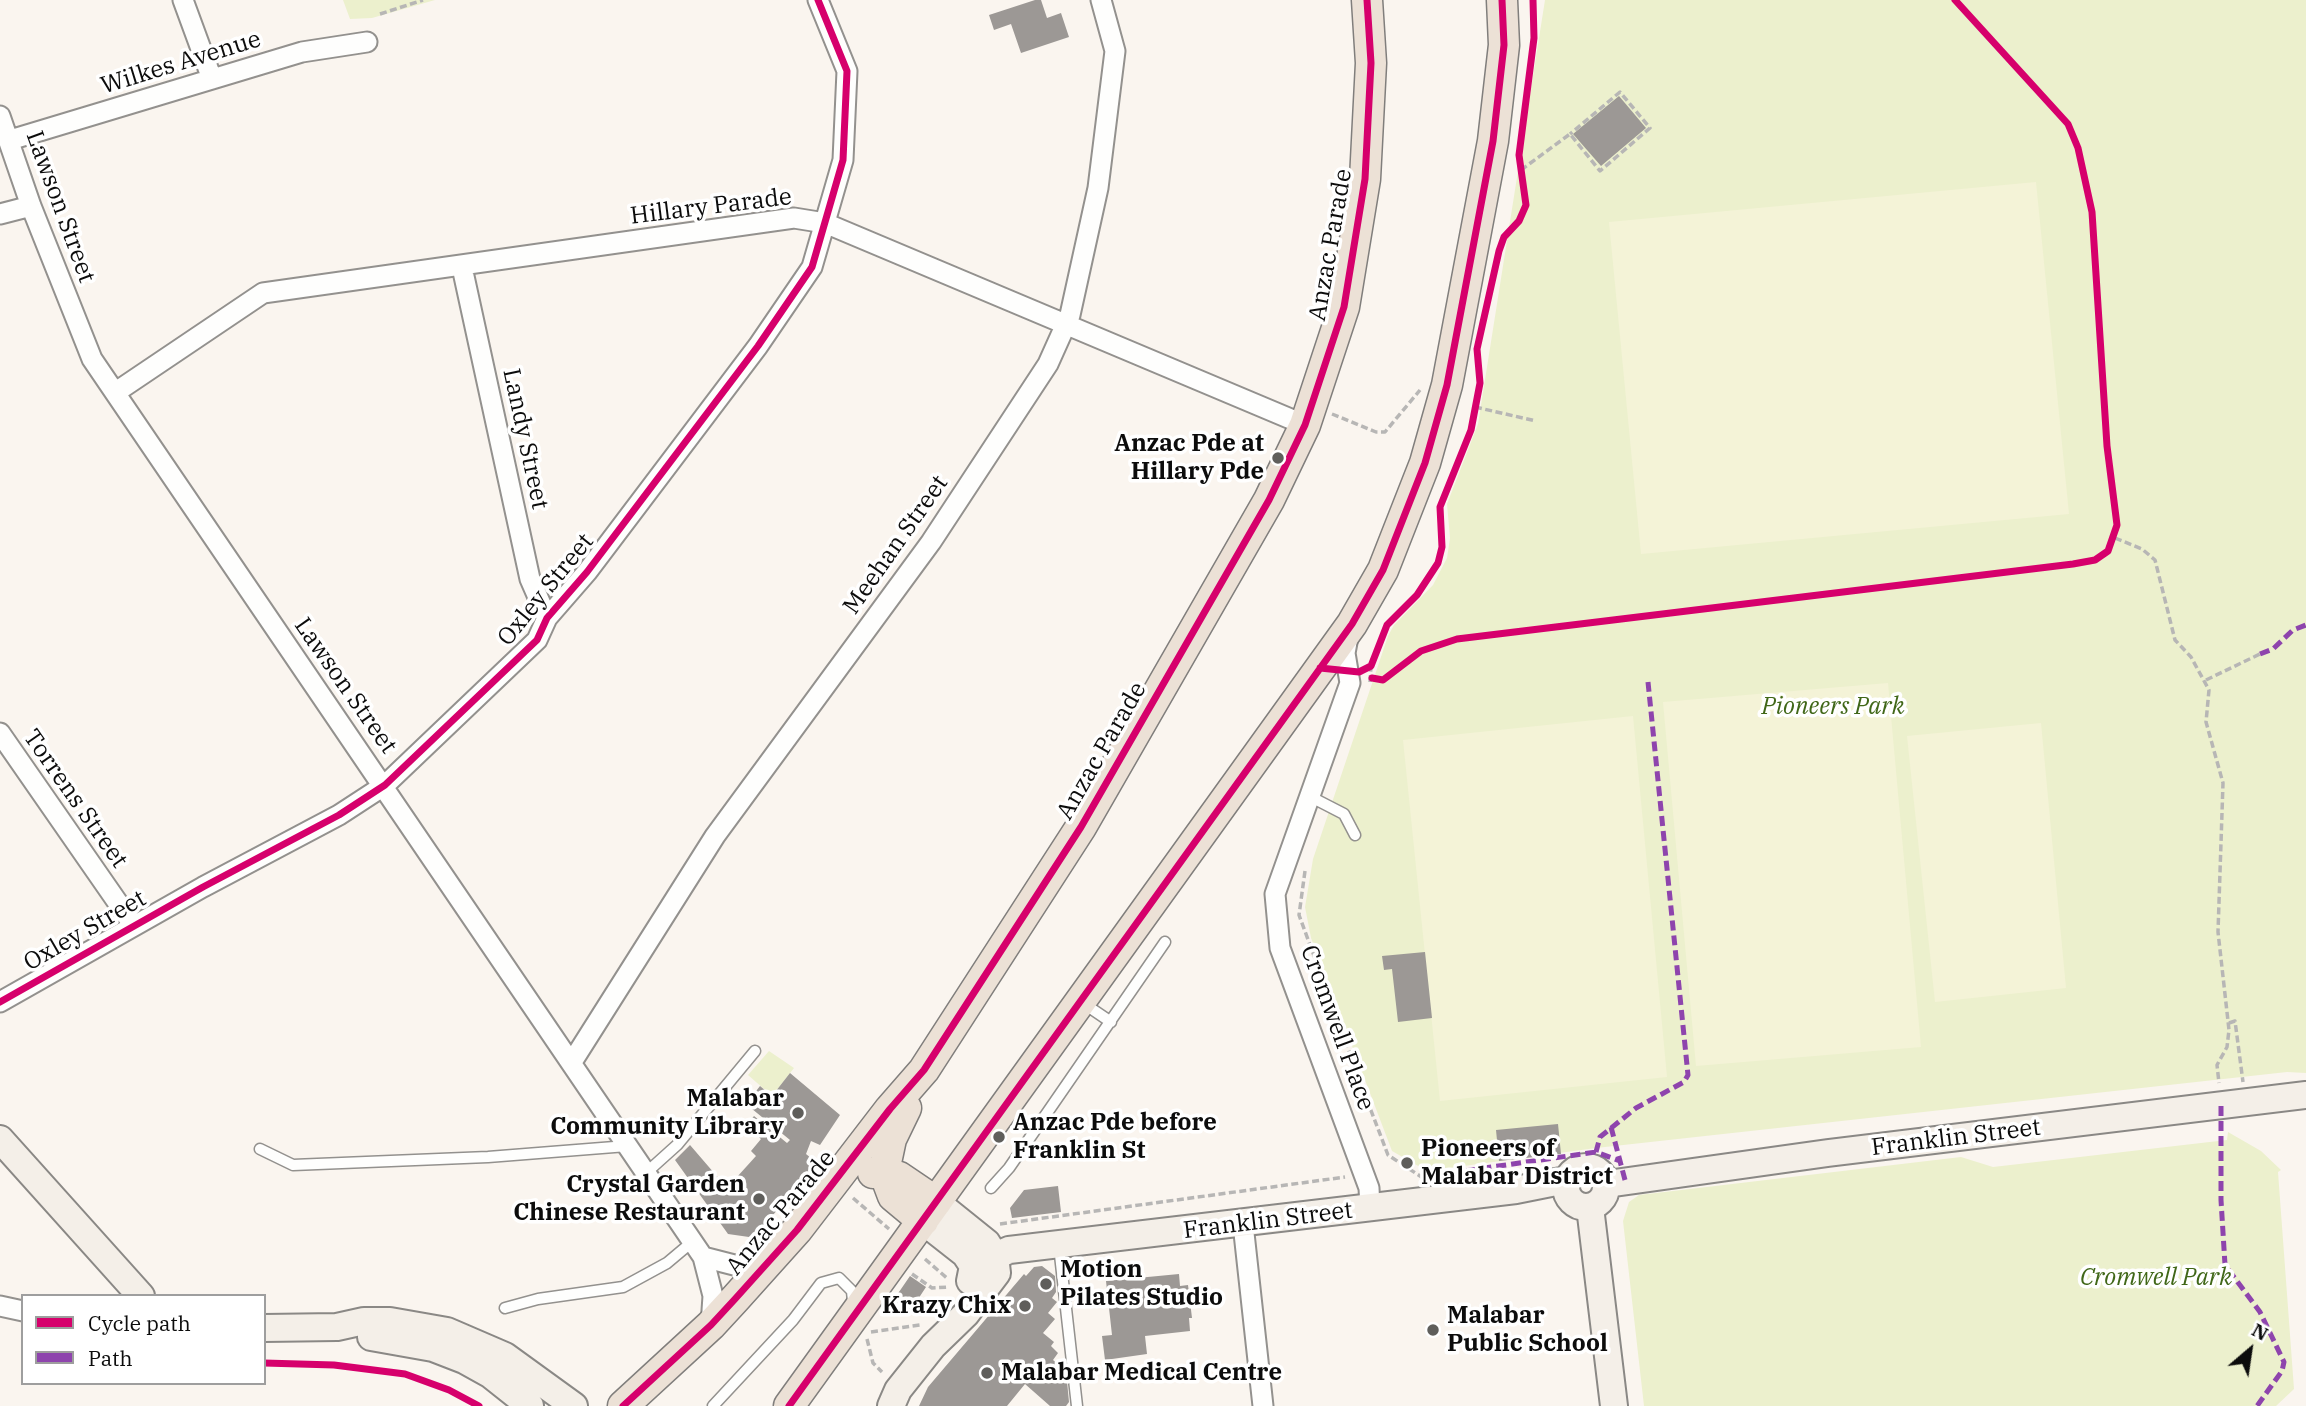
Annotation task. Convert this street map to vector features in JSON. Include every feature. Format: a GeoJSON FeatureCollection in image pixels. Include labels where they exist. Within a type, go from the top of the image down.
{"type":"FeatureCollection","features":[{"type":"Feature","properties":{"kind":"main road","name":"Anzac Parade"},"geometry":{"type":"LineString","coordinates":[[623,1406],[711,1325],[797,1230],[890,1109],[925,1070],[1081,827],[1269,500],[1313,417],[1344,307],[1365,179],[1371,64],[1367,0]]}},
{"type":"Feature","properties":{"kind":"main road"},"geometry":{"type":"LineString","coordinates":[[774,1406],[822,1360],[865,1325],[930,1211],[1352,624],[1383,569],[1404,522],[1425,463],[1447,385],[1493,141],[1504,45],[1502,0]]}},
{"type":"Feature","properties":{"kind":"main road"},"geometry":{"type":"LineString","coordinates":[[884,1172],[891,1139],[925,1070]]}},
{"type":"Feature","properties":{"kind":"main road"},"geometry":{"type":"LineString","coordinates":[[797,1230],[862,1179],[884,1172],[906,1180],[930,1211]]}},
{"type":"Feature","properties":{"kind":"main road"},"geometry":{"type":"LineString","coordinates":[[789,1406],[822,1360]]}},
{"type":"Feature","properties":{"kind":"street"},"geometry":{"type":"LineString","coordinates":[[183,0],[212,79]]}},
{"type":"Feature","properties":{"kind":"street","name":"Oxley Street"},"geometry":{"type":"LineString","coordinates":[[0,1002],[339,815],[385,785],[537,640],[547,618],[587,572],[758,346],[812,267],[843,160],[847,71],[818,0]]}},
{"type":"Feature","properties":{"kind":"street","name":"Meehan Street"},"geometry":{"type":"LineString","coordinates":[[572,1062],[715,836],[931,542],[1048,364],[1066,324],[1098,188],[1115,51],[1101,0]]}},
{"type":"Feature","properties":{"kind":"street","name":"Wilkes Avenue"},"geometry":{"type":"LineString","coordinates":[[10,141],[303,52],[367,42]]}},
{"type":"Feature","properties":{"kind":"street","name":"Lawson Street"},"geometry":{"type":"LineString","coordinates":[[0,116],[31,206],[92,359],[167,474],[385,785],[698,1249],[713,1296],[711,1325]]}},
{"type":"Feature","properties":{"kind":"street"},"geometry":{"type":"LineString","coordinates":[[0,214],[31,206]]}},
{"type":"Feature","properties":{"kind":"street","name":"Hillary Parade"},"geometry":{"type":"LineString","coordinates":[[116,392],[263,293],[794,218],[825,223],[1066,324],[1313,417]]}},
{"type":"Feature","properties":{"kind":"street","name":"Landy Street"},"geometry":{"type":"LineString","coordinates":[[462,267],[530,579],[547,618]]}},
{"type":"Feature","properties":{"kind":"street","name":"Cromwell Place"},"geometry":{"type":"LineString","coordinates":[[1352,624],[1345,649],[1350,683],[1275,894],[1280,948],[1364,1175],[1370,1208]]}},
{"type":"Feature","properties":{"kind":"street","name":"Torrens Street"},"geometry":{"type":"LineString","coordinates":[[0,733],[134,926]]}},
{"type":"Feature","properties":{"kind":"street","name":"Franklin Street"},"geometry":{"type":"LineString","coordinates":[[1606,1184],[1828,1153],[2306,1095]]}},
{"type":"Feature","properties":{"kind":"street"},"geometry":{"type":"LineString","coordinates":[[0,1139],[139,1294]]}},
{"type":"Feature","properties":{"kind":"street"},"geometry":{"type":"LineString","coordinates":[[1585,1166],[1597,1169],[1606,1184],[1603,1199],[1590,1207],[1573,1203],[1566,1192],[1566,1180],[1573,1171],[1585,1166]]}},
{"type":"Feature","properties":{"kind":"street","name":"Franklin Street"},"geometry":{"type":"LineString","coordinates":[[967,1273],[1009,1250],[1243,1224],[1566,1180]]}},
{"type":"Feature","properties":{"kind":"street"},"geometry":{"type":"LineString","coordinates":[[1590,1207],[1614,1406]]}},
{"type":"Feature","properties":{"kind":"street"},"geometry":{"type":"LineString","coordinates":[[891,1406],[927,1336],[966,1314],[994,1280],[998,1267],[967,1273],[974,1231],[930,1211]]}},
{"type":"Feature","properties":{"kind":"street"},"geometry":{"type":"LineString","coordinates":[[1243,1224],[1263,1406]]}},
{"type":"Feature","properties":{"kind":"street"},"geometry":{"type":"LineString","coordinates":[[698,1249],[742,1267],[764,1265]]}},
{"type":"Feature","properties":{"kind":"street"},"geometry":{"type":"LineString","coordinates":[[0,1306],[21,1311]]}},
{"type":"Feature","properties":{"kind":"street"},"geometry":{"type":"LineString","coordinates":[[266,1328],[337,1327],[364,1321],[421,1324],[463,1336],[520,1365],[574,1406]]}},
{"type":"Feature","properties":{"kind":"street"},"geometry":{"type":"LineString","coordinates":[[337,1327],[362,1336],[433,1348],[479,1368],[530,1406]]}},
{"type":"Feature","properties":{"kind":"street"},"geometry":{"type":"LineString","coordinates":[[479,1368],[506,1406]]}},
{"type":"Feature","properties":{"kind":"lane"},"geometry":{"type":"LineString","coordinates":[[1308,796],[1344,814],[1356,835]]}},
{"type":"Feature","properties":{"kind":"lane"},"geometry":{"type":"LineString","coordinates":[[991,1188],[1009,1168],[1165,942]]}},
{"type":"Feature","properties":{"kind":"lane"},"geometry":{"type":"LineString","coordinates":[[1079,1001],[1111,1022]]}},
{"type":"Feature","properties":{"kind":"lane"},"geometry":{"type":"LineString","coordinates":[[647,1172],[677,1145],[755,1051]]}},
{"type":"Feature","properties":{"kind":"lane"},"geometry":{"type":"LineString","coordinates":[[260,1149],[293,1165],[488,1157],[628,1146]]}},
{"type":"Feature","properties":{"kind":"lane"},"geometry":{"type":"LineString","coordinates":[[1059,1246],[1077,1406]]}},
{"type":"Feature","properties":{"kind":"lane"},"geometry":{"type":"LineString","coordinates":[[505,1308],[538,1299],[623,1287],[698,1249]]}},
{"type":"Feature","properties":{"kind":"lane"},"geometry":{"type":"LineString","coordinates":[[713,1406],[793,1320],[821,1283],[839,1278],[852,1291],[865,1325]]}},
{"type":"Feature","properties":{"kind":"path"},"geometry":{"type":"LineString","coordinates":[[380,14],[423,0]]}},
{"type":"Feature","properties":{"kind":"path"},"geometry":{"type":"LineString","coordinates":[[1519,160],[1522,173],[1620,92],[1650,128],[1600,170],[1570,134]]}},
{"type":"Feature","properties":{"kind":"path"},"geometry":{"type":"LineString","coordinates":[[1313,417],[1385,432],[1421,388],[1430,382],[1447,385]]}},
{"type":"Feature","properties":{"kind":"path"},"geometry":{"type":"LineString","coordinates":[[1473,419],[1478,396]]}},
{"type":"Feature","properties":{"kind":"path"},"geometry":{"type":"LineString","coordinates":[[1475,407],[1536,421]]}},
{"type":"Feature","properties":{"kind":"path"},"geometry":{"type":"LineString","coordinates":[[2115,538],[2147,552],[2155,560],[2175,640],[2206,680],[2209,693],[2206,722],[2223,783],[2218,932],[2229,1023],[2227,1047],[2217,1065],[2233,1104]]}},
{"type":"Feature","properties":{"kind":"path"},"geometry":{"type":"LineString","coordinates":[[2206,680],[2260,654]]}},
{"type":"Feature","properties":{"kind":"path"},"geometry":{"type":"LineString","coordinates":[[1350,671],[1359,672],[1373,662]]}},
{"type":"Feature","properties":{"kind":"path"},"geometry":{"type":"LineString","coordinates":[[1367,691],[1372,678],[1373,662]]}},
{"type":"Feature","properties":{"kind":"path"},"geometry":{"type":"LineString","coordinates":[[1372,678],[1381,681]]}},
{"type":"Feature","properties":{"kind":"path"},"geometry":{"type":"LineString","coordinates":[[1306,864],[1299,915],[1316,965],[1388,1154],[1422,1177],[1426,1200]]}},
{"type":"Feature","properties":{"kind":"path"},"geometry":{"type":"LineString","coordinates":[[2229,1023],[2235,1021],[2233,1104]]}},
{"type":"Feature","properties":{"kind":"path"},"geometry":{"type":"LineString","coordinates":[[1000,1224],[1364,1175]]}},
{"type":"Feature","properties":{"kind":"path"},"geometry":{"type":"LineString","coordinates":[[853,1198],[896,1235]]}},
{"type":"Feature","properties":{"kind":"path"},"geometry":{"type":"LineString","coordinates":[[904,1283],[921,1256],[967,1273]]}},
{"type":"Feature","properties":{"kind":"path"},"geometry":{"type":"LineString","coordinates":[[911,1273],[932,1288],[967,1273]]}},
{"type":"Feature","properties":{"kind":"path"},"geometry":{"type":"LineString","coordinates":[[884,1373],[873,1363],[865,1325],[927,1336]]}},
{"type":"Feature","properties":{"kind":"green space"},"geometry":{"type":"Polygon","coordinates":[[[343,0],[435,0],[372,18],[350,19],[343,0]]]}},
{"type":"Feature","properties":{"kind":"green space","name":"Pioneers Park"},"geometry":{"type":"Polygon","coordinates":[[[1545,0],[2306,0],[2306,1073],[2287,1072],[1596,1148],[1427,1171],[1392,1151],[1311,938],[1305,907],[1313,859],[1388,636],[1394,625],[1433,585],[1447,558],[1450,538],[1447,504],[1478,424],[1545,0]]]}},
{"type":"Feature","properties":{"kind":"green space"},"geometry":{"type":"Polygon","coordinates":[[[2036,182],[2069,514],[1641,554],[1609,222],[2036,182]]]}},
{"type":"Feature","properties":{"kind":"green space"},"geometry":{"type":"Polygon","coordinates":[[[1888,683],[1921,1047],[1696,1066],[1663,702],[1888,683]]]}},
{"type":"Feature","properties":{"kind":"green space"},"geometry":{"type":"Polygon","coordinates":[[[1633,716],[1667,1077],[1440,1101],[1403,740],[1633,716]]]}},
{"type":"Feature","properties":{"kind":"green space"},"geometry":{"type":"Polygon","coordinates":[[[2041,723],[2066,988],[1935,1002],[1907,736],[2041,723]]]}},
{"type":"Feature","properties":{"kind":"green space"},"geometry":{"type":"Polygon","coordinates":[[[769,1051],[794,1068],[772,1096],[748,1075],[769,1051]]]}},
{"type":"Feature","properties":{"kind":"green space","name":"Cromwell Park"},"geometry":{"type":"Polygon","coordinates":[[[2228,1132],[2261,1151],[2281,1170],[2278,1172],[2294,1389],[2276,1406],[1644,1406],[1623,1221],[1629,1202],[1639,1195],[1961,1157],[1993,1167],[2227,1140],[2228,1132]]]}},
{"type":"Feature","properties":{"kind":"building"},"geometry":{"type":"Polygon","coordinates":[[[1041,0],[1047,18],[1061,13],[1069,37],[1021,53],[1011,24],[994,30],[989,15],[1041,0]]]}},
{"type":"Feature","properties":{"kind":"building"},"geometry":{"type":"Polygon","coordinates":[[[1619,96],[1646,128],[1601,166],[1573,134],[1619,96]]]}},
{"type":"Feature","properties":{"kind":"building"},"geometry":{"type":"Polygon","coordinates":[[[1425,952],[1432,1018],[1398,1022],[1392,969],[1384,970],[1382,956],[1425,952]]]}},
{"type":"Feature","properties":{"kind":"building"},"geometry":{"type":"Polygon","coordinates":[[[790,1073],[840,1115],[820,1145],[811,1141],[806,1154],[817,1163],[762,1228],[749,1237],[728,1234],[675,1160],[690,1145],[727,1188],[756,1156],[751,1151],[761,1139],[746,1126],[754,1116],[787,1143],[790,1140],[746,1104],[760,1086],[772,1096],[790,1073]]]}},
{"type":"Feature","properties":{"kind":"building"},"geometry":{"type":"Polygon","coordinates":[[[1558,1124],[1561,1154],[1499,1161],[1496,1130],[1558,1124]]]}},
{"type":"Feature","properties":{"kind":"building"},"geometry":{"type":"Polygon","coordinates":[[[1058,1186],[1061,1212],[1012,1218],[1010,1208],[1024,1190],[1058,1186]]]}},
{"type":"Feature","properties":{"kind":"building"},"geometry":{"type":"Polygon","coordinates":[[[1042,1266],[1055,1276],[1056,1292],[1052,1298],[1057,1302],[1048,1313],[1055,1319],[1043,1333],[1054,1342],[1051,1346],[1058,1353],[1053,1360],[1066,1371],[1069,1402],[1066,1406],[1050,1406],[1025,1384],[1007,1406],[919,1406],[928,1387],[1024,1274],[1026,1276],[1034,1267],[1042,1266]]]}},
{"type":"Feature","properties":{"kind":"building"},"geometry":{"type":"Polygon","coordinates":[[[1179,1274],[1180,1286],[1188,1285],[1192,1318],[1189,1318],[1190,1331],[1145,1336],[1147,1354],[1105,1360],[1102,1336],[1112,1335],[1106,1281],[1179,1274]]]}},
{"type":"Feature","properties":{"kind":"building"},"geometry":{"type":"Polygon","coordinates":[[[910,1276],[926,1287],[907,1316],[890,1305],[910,1276]]]}},
{"type":"Feature","properties":{"kind":"marked path"},"geometry":{"type":"LineString","coordinates":[[2260,654],[2273,649],[2293,630],[2306,625]]}},
{"type":"Feature","properties":{"kind":"marked path"},"geometry":{"type":"LineString","coordinates":[[1625,1180],[1620,1161],[1596,1152],[1600,1137],[1636,1108],[1684,1082],[1688,1075],[1648,682]]}},
{"type":"Feature","properties":{"kind":"marked path"},"geometry":{"type":"LineString","coordinates":[[2221,1106],[2221,1200],[2225,1265],[2260,1312],[2284,1362],[2282,1371],[2257,1406]]}},
{"type":"Feature","properties":{"kind":"marked path"},"geometry":{"type":"LineString","coordinates":[[1611,1127],[1620,1161]]}},
{"type":"Feature","properties":{"kind":"marked path"},"geometry":{"type":"LineString","coordinates":[[1422,1177],[1596,1152]]}},
{"type":"Feature","properties":{"kind":"cycle path"},"geometry":{"type":"LineString","coordinates":[[0,1002],[203,887],[339,815],[385,785],[537,640],[547,618],[587,572],[758,346],[812,267],[843,160],[847,71],[818,0]]}},
{"type":"Feature","properties":{"kind":"cycle path"},"geometry":{"type":"LineString","coordinates":[[623,1406],[711,1325],[797,1230],[890,1109],[924,1070],[1081,827],[1269,500],[1305,425],[1344,307],[1365,179],[1371,63],[1367,0]]}},
{"type":"Feature","properties":{"kind":"cycle path"},"geometry":{"type":"LineString","coordinates":[[789,1406],[1352,624],[1383,570],[1425,463],[1447,385],[1493,141],[1504,45],[1502,0]]}},
{"type":"Feature","properties":{"kind":"cycle path"},"geometry":{"type":"LineString","coordinates":[[1320,668],[1359,672],[1371,666],[1387,625],[1417,595],[1438,563],[1442,547],[1440,507],[1471,430],[1480,383],[1477,349],[1499,251],[1504,237],[1519,221],[1526,205],[1519,155],[1534,38],[1533,0]]}},
{"type":"Feature","properties":{"kind":"cycle path"},"geometry":{"type":"LineString","coordinates":[[1372,678],[1383,680],[1421,651],[1457,639],[2073,564],[2095,560],[2108,551],[2117,525],[2107,446],[2092,212],[2078,148],[2068,124],[1955,0]]}},
{"type":"Feature","properties":{"kind":"cycle path"},"geometry":{"type":"LineString","coordinates":[[266,1363],[334,1365],[405,1374],[449,1390],[479,1406]]}},
{"type":"Feature","properties":{"kind":"place","name":"Anzac Pde at Hillary Pde"},"geometry":{"type":"Point","coordinates":[1278,458]}},
{"type":"Feature","properties":{"kind":"place","name":"Malabar Community Library"},"geometry":{"type":"Point","coordinates":[798,1113]}},
{"type":"Feature","properties":{"kind":"place","name":"Anzac Pde before Franklin St"},"geometry":{"type":"Point","coordinates":[999,1137]}},
{"type":"Feature","properties":{"kind":"place","name":"Pioneers of Malabar District"},"geometry":{"type":"Point","coordinates":[1407,1163]}},
{"type":"Feature","properties":{"kind":"place","name":"Crystal Garden Chinese Restaurant"},"geometry":{"type":"Point","coordinates":[759,1199]}},
{"type":"Feature","properties":{"kind":"place","name":"Motion Pilates Studio"},"geometry":{"type":"Point","coordinates":[1046,1284]}},
{"type":"Feature","properties":{"kind":"place","name":"Krazy Chix"},"geometry":{"type":"Point","coordinates":[1025,1306]}},
{"type":"Feature","properties":{"kind":"place","name":"Malabar Public School"},"geometry":{"type":"Point","coordinates":[1433,1330]}},
{"type":"Feature","properties":{"kind":"place","name":"Malabar Medical Centre"},"geometry":{"type":"Point","coordinates":[987,1373]}}]}
